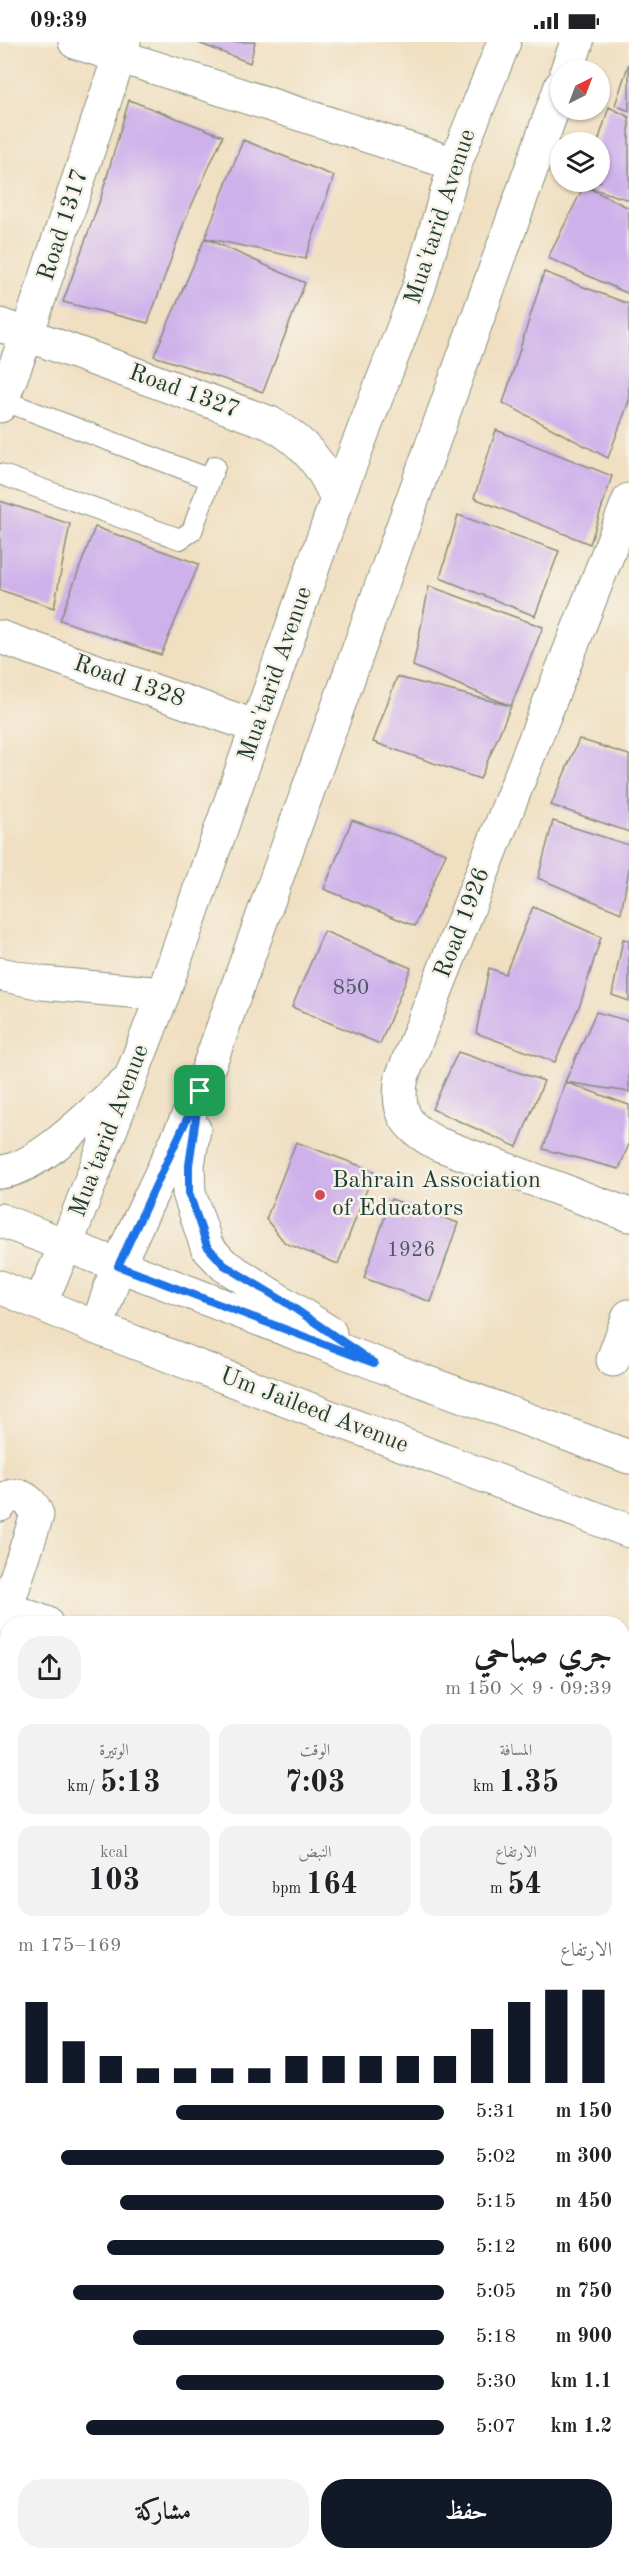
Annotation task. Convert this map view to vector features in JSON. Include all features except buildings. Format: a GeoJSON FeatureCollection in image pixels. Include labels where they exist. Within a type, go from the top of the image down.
{"type":"FeatureCollection","features":[{"type":"Feature","properties":{"kind":"street"},"geometry":{"type":"LineString","coordinates":[[75,42],[122,50],[455,164]]}},
{"type":"Feature","properties":{"kind":"street","name":"Mua'tarid Avenue"},"geometry":{"type":"LineString","coordinates":[[40,1303],[66,1245],[163,994],[337,499],[419,287],[455,164],[504,42]]}},
{"type":"Feature","properties":{"kind":"street"},"geometry":{"type":"LineString","coordinates":[[571,60],[577,42]]}},
{"type":"Feature","properties":{"kind":"street","name":"Road 1317"},"geometry":{"type":"LineString","coordinates":[[1,403],[14,330],[122,50]]}},
{"type":"Feature","properties":{"kind":"street"},"geometry":{"type":"LineString","coordinates":[[97,1328],[118,1266],[200,1091],[550,117]]}},
{"type":"Feature","properties":{"kind":"street","name":"Road 1327"},"geometry":{"type":"LineString","coordinates":[[14,330],[276,426],[295,438],[316,460],[337,499]]}},
{"type":"Feature","properties":{"kind":"street","name":"Road 1926"},"geometry":{"type":"LineString","coordinates":[[629,500],[402,1077],[399,1094],[402,1111],[410,1126],[430,1140],[629,1215]]}},
{"type":"Feature","properties":{"kind":"street","name":"Road 1328"},"geometry":{"type":"LineString","coordinates":[[0,637],[257,727]]}},
{"type":"Feature","properties":{"kind":"street"},"geometry":{"type":"LineString","coordinates":[[0,974],[42,982],[163,994]]}},
{"type":"Feature","properties":{"kind":"street"},"geometry":{"type":"LineString","coordinates":[[0,1172],[8,1172],[33,1161],[130,1079]]}},
{"type":"Feature","properties":{"kind":"street"},"geometry":{"type":"LineString","coordinates":[[200,1091],[189,1165],[189,1193],[207,1246],[224,1265],[285,1302],[374,1363]]}},
{"type":"Feature","properties":{"kind":"street"},"geometry":{"type":"LineString","coordinates":[[0,1220],[374,1363],[629,1456]]}},
{"type":"Feature","properties":{"kind":"street","name":"Um Jaileed Avenue"},"geometry":{"type":"LineString","coordinates":[[0,1287],[97,1328],[629,1531]]}},
{"type":"Feature","properties":{"kind":"street"},"geometry":{"type":"LineString","coordinates":[[613,1360],[629,1316]]}},
{"type":"Feature","properties":{"kind":"street"},"geometry":{"type":"LineString","coordinates":[[0,1505],[10,1497],[20,1496],[28,1499],[35,1506],[37,1515],[2,1614]]}},
{"type":"Feature","properties":{"kind":"lane"},"geometry":{"type":"LineString","coordinates":[[0,474],[180,539],[192,531],[213,473],[1,403]]}},
{"type":"Feature","properties":{"kind":"place","name":"Bahrain Association of Educators"},"geometry":{"type":"Point","coordinates":[320,1195]}},
{"type":"Feature","properties":{"kind":"route"},"geometry":{"type":"LineString","coordinates":[[200,1091],[189,1165],[189,1193],[207,1246],[224,1265],[285,1302],[374,1363],[118,1266],[200,1091]]}}]}
